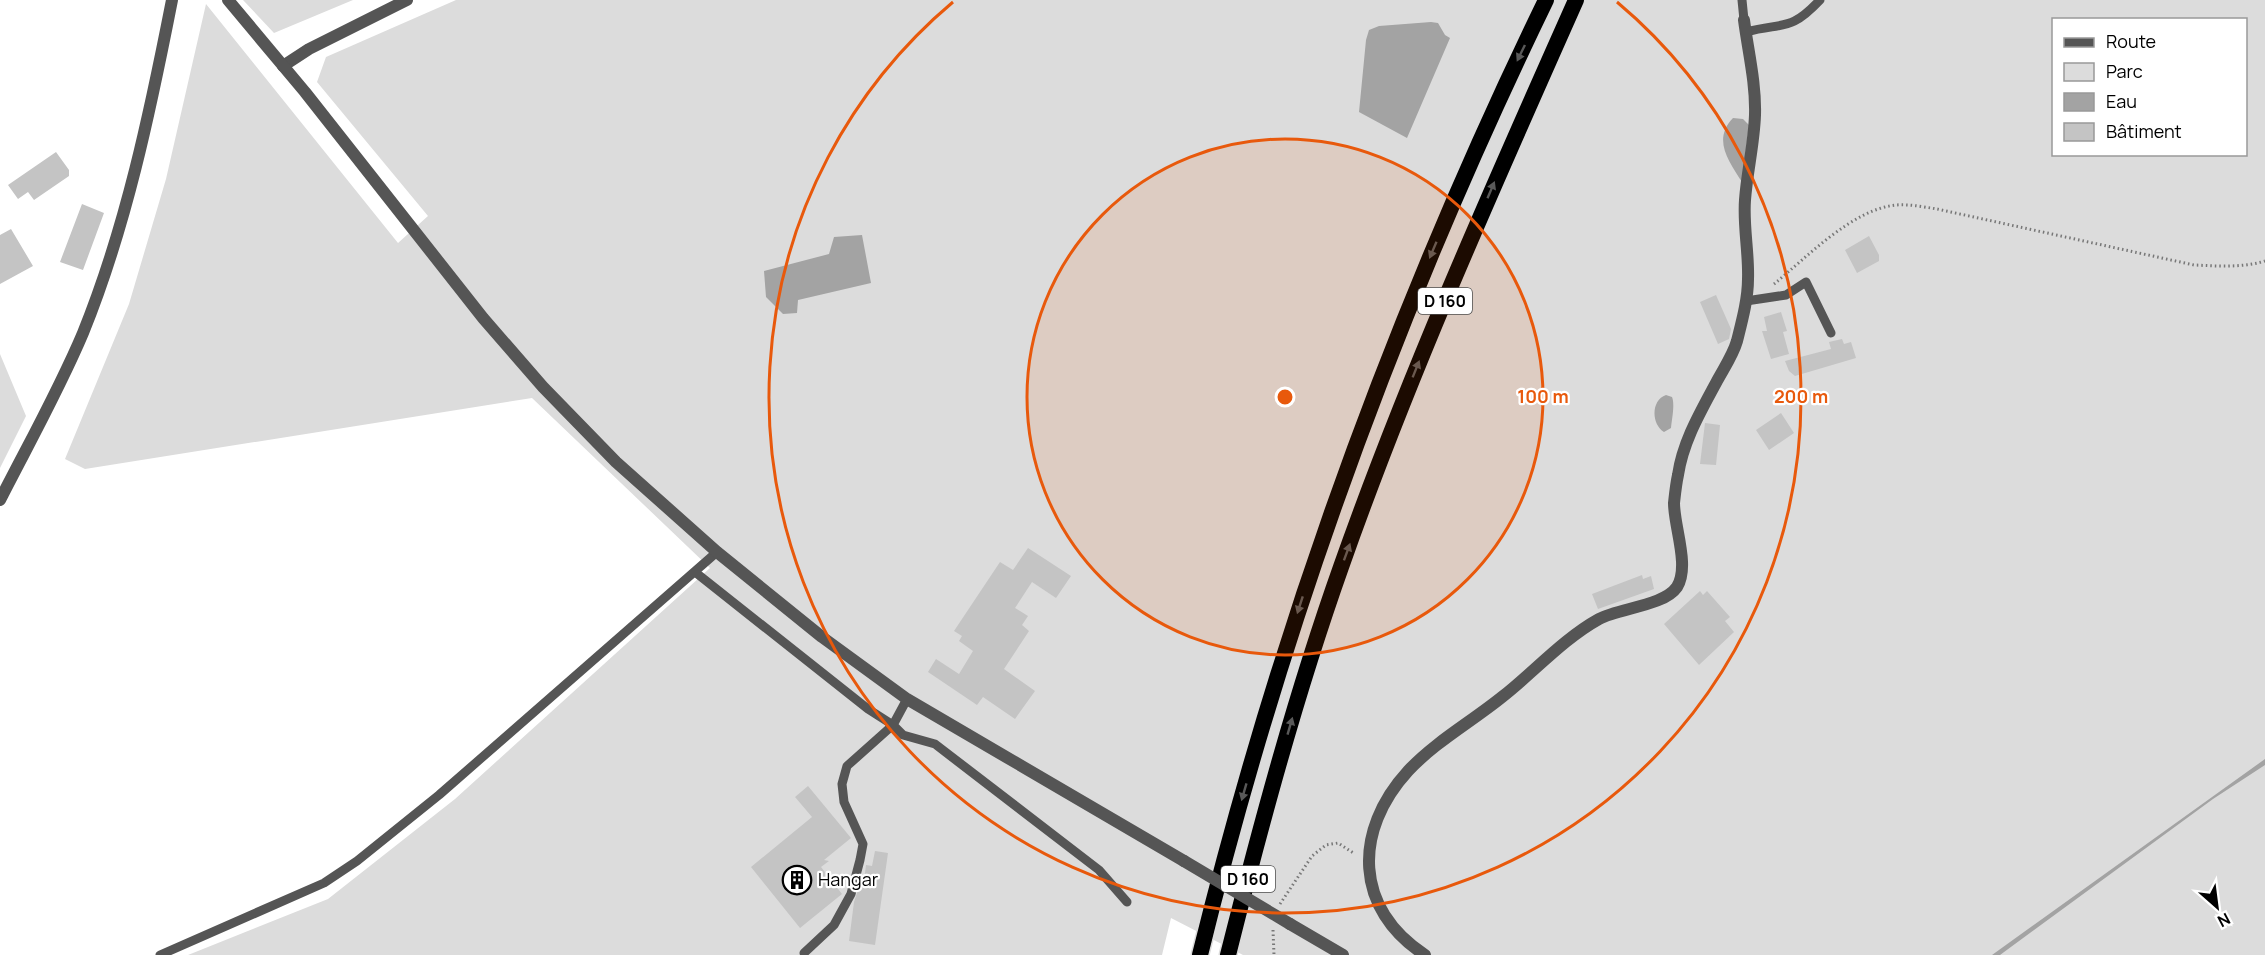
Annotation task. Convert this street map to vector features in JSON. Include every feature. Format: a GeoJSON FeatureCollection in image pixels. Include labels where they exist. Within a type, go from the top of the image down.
{"type":"FeatureCollection","features":[{"type":"Feature","properties":{"kind":"highway","name":"D 160"},"geometry":{"type":"LineString","coordinates":[[1200,955],[1232,832],[1282,659],[1353,450],[1450,208],[1546,0]]}},
{"type":"Feature","properties":{"kind":"highway","name":"D 160"},"geometry":{"type":"LineString","coordinates":[[1228,955],[1295,710],[1352,536],[1418,366],[1484,207],[1576,0]]}},
{"type":"Feature","properties":{"kind":"street"},"geometry":{"type":"LineString","coordinates":[[0,500],[82,334],[105,269],[128,195],[172,0]]}},
{"type":"Feature","properties":{"kind":"street"},"geometry":{"type":"LineString","coordinates":[[228,0],[483,318],[543,387],[616,462],[717,552],[822,637],[907,699],[1343,955]]}},
{"type":"Feature","properties":{"kind":"street"},"geometry":{"type":"LineString","coordinates":[[283,66],[323,42],[407,0]]}},
{"type":"Feature","properties":{"kind":"street"},"geometry":{"type":"LineString","coordinates":[[1425,955],[1409,945],[1383,916],[1371,883],[1369,849],[1374,827],[1384,806],[1408,771],[1426,754],[1497,701],[1586,627],[1614,612],[1663,598],[1673,592],[1679,584],[1682,562],[1674,505],[1682,456],[1700,412],[1734,349],[1746,301],[1748,280],[1745,201],[1755,114],[1745,26]]}},
{"type":"Feature","properties":{"kind":"lane"},"geometry":{"type":"LineString","coordinates":[[1742,0],[1745,26],[1784,26],[1801,19],[1820,0]]}},
{"type":"Feature","properties":{"kind":"lane"},"geometry":{"type":"LineString","coordinates":[[1746,301],[1786,295],[1806,282],[1831,333]]}},
{"type":"Feature","properties":{"kind":"lane"},"geometry":{"type":"LineString","coordinates":[[160,955],[324,883],[357,861],[439,795],[717,552]]}},
{"type":"Feature","properties":{"kind":"lane"},"geometry":{"type":"LineString","coordinates":[[695,572],[903,735],[935,744],[1099,870],[1127,902]]}},
{"type":"Feature","properties":{"kind":"lane"},"geometry":{"type":"LineString","coordinates":[[804,953],[834,926],[851,894],[860,860],[863,844],[844,802],[842,784],[847,766],[893,725],[907,699]]}},
{"type":"Feature","properties":{"kind":"path"},"geometry":{"type":"LineString","coordinates":[[1746,301],[1773,285],[1856,218],[1871,211],[1898,205],[1937,209],[2194,265],[2223,267],[2265,261]]}},
{"type":"Feature","properties":{"kind":"path"},"geometry":{"type":"LineString","coordinates":[[1285,895],[1312,856],[1326,845],[1338,843],[1369,862]]}},
{"type":"Feature","properties":{"kind":"path"},"geometry":{"type":"LineString","coordinates":[[1273,933],[1274,955]]}},
{"type":"Feature","properties":{"kind":"green space"},"geometry":{"type":"Polygon","coordinates":[[[243,0],[353,0],[274,33],[243,0]]]}},
{"type":"Feature","properties":{"kind":"green space"},"geometry":{"type":"Polygon","coordinates":[[[456,0],[2265,0],[2265,955],[1243,955],[1171,918],[1162,955],[188,955],[328,899],[455,799],[710,568],[532,398],[85,469],[65,459],[129,304],[166,179],[206,4],[398,243],[428,216],[317,82],[326,57],[456,0]]]}},
{"type":"Feature","properties":{"kind":"green space"},"geometry":{"type":"Polygon","coordinates":[[[0,354],[26,416],[0,468],[0,354]]]}},
{"type":"Feature","properties":{"kind":"water"},"geometry":{"type":"Polygon","coordinates":[[[1438,23],[1445,35],[1450,38],[1407,138],[1359,112],[1366,40],[1369,30],[1379,26],[1438,23]]]}},
{"type":"Feature","properties":{"kind":"water"},"geometry":{"type":"Polygon","coordinates":[[[1733,118],[1743,119],[1749,125],[1742,182],[1728,158],[1723,142],[1727,126],[1733,118]]]}},
{"type":"Feature","properties":{"kind":"water"},"geometry":{"type":"Polygon","coordinates":[[[862,235],[871,283],[798,300],[797,313],[783,314],[766,297],[764,271],[829,254],[834,237],[862,235]]]}},
{"type":"Feature","properties":{"kind":"water"},"geometry":{"type":"Polygon","coordinates":[[[1666,395],[1672,397],[1673,408],[1671,428],[1664,432],[1657,424],[1654,412],[1658,402],[1666,395]]]}},
{"type":"Feature","properties":{"kind":"water"},"geometry":{"type":"Polygon","coordinates":[[[2265,759],[2265,765],[2213,799],[2000,955],[1992,955],[2265,759]]]}},
{"type":"Feature","properties":{"kind":"building"},"geometry":{"type":"Polygon","coordinates":[[[56,152],[69,170],[69,176],[34,200],[28,192],[18,199],[8,185],[56,152]]]}},
{"type":"Feature","properties":{"kind":"building"},"geometry":{"type":"Polygon","coordinates":[[[82,204],[104,213],[83,270],[60,262],[82,204]]]}},
{"type":"Feature","properties":{"kind":"building"},"geometry":{"type":"Polygon","coordinates":[[[11,229],[33,266],[0,284],[0,235],[11,229]]]}},
{"type":"Feature","properties":{"kind":"building"},"geometry":{"type":"Polygon","coordinates":[[[1869,236],[1879,255],[1879,261],[1857,273],[1845,250],[1869,236]]]}},
{"type":"Feature","properties":{"kind":"building"},"geometry":{"type":"Polygon","coordinates":[[[1716,295],[1731,329],[1729,339],[1718,344],[1700,302],[1716,295]]]}},
{"type":"Feature","properties":{"kind":"building"},"geometry":{"type":"Polygon","coordinates":[[[1781,312],[1787,331],[1783,332],[1789,354],[1771,359],[1762,331],[1767,331],[1764,317],[1781,312]]]}},
{"type":"Feature","properties":{"kind":"building"},"geometry":{"type":"Polygon","coordinates":[[[1842,339],[1844,344],[1851,342],[1856,358],[1795,376],[1789,371],[1785,361],[1831,349],[1829,342],[1842,339]]]}},
{"type":"Feature","properties":{"kind":"building"},"geometry":{"type":"Polygon","coordinates":[[[1781,413],[1794,433],[1769,450],[1756,430],[1781,413]]]}},
{"type":"Feature","properties":{"kind":"building"},"geometry":{"type":"Polygon","coordinates":[[[1705,423],[1720,425],[1716,465],[1700,464],[1705,423]]]}},
{"type":"Feature","properties":{"kind":"building"},"geometry":{"type":"Polygon","coordinates":[[[1028,548],[1071,576],[1056,598],[1032,582],[1015,608],[1028,616],[1022,625],[1029,631],[1004,669],[1035,691],[1015,719],[983,697],[977,705],[928,672],[936,659],[959,674],[973,651],[959,641],[962,636],[954,631],[1000,562],[1013,570],[1028,548]]]}},
{"type":"Feature","properties":{"kind":"building"},"geometry":{"type":"Polygon","coordinates":[[[1642,575],[1643,579],[1651,576],[1654,589],[1598,609],[1592,594],[1642,575]]]}},
{"type":"Feature","properties":{"kind":"building"},"geometry":{"type":"Polygon","coordinates":[[[1700,591],[1703,595],[1707,591],[1730,617],[1725,621],[1734,632],[1699,665],[1664,624],[1700,591]]]}},
{"type":"Feature","properties":{"kind":"building","name":"Hangar"},"geometry":{"type":"Polygon","coordinates":[[[808,786],[851,838],[824,860],[829,861],[821,867],[842,894],[800,928],[751,867],[812,817],[795,797],[808,786]]]}},
{"type":"Feature","properties":{"kind":"building","name":"Hangar"},"geometry":{"type":"Polygon","coordinates":[[[875,851],[888,853],[875,945],[849,941],[854,902],[861,881],[864,881],[866,865],[872,866],[875,851]]]}},
{"type":"Feature","properties":{"kind":"place","name":"Hangar"},"geometry":{"type":"Point","coordinates":[797,880]}}]}
